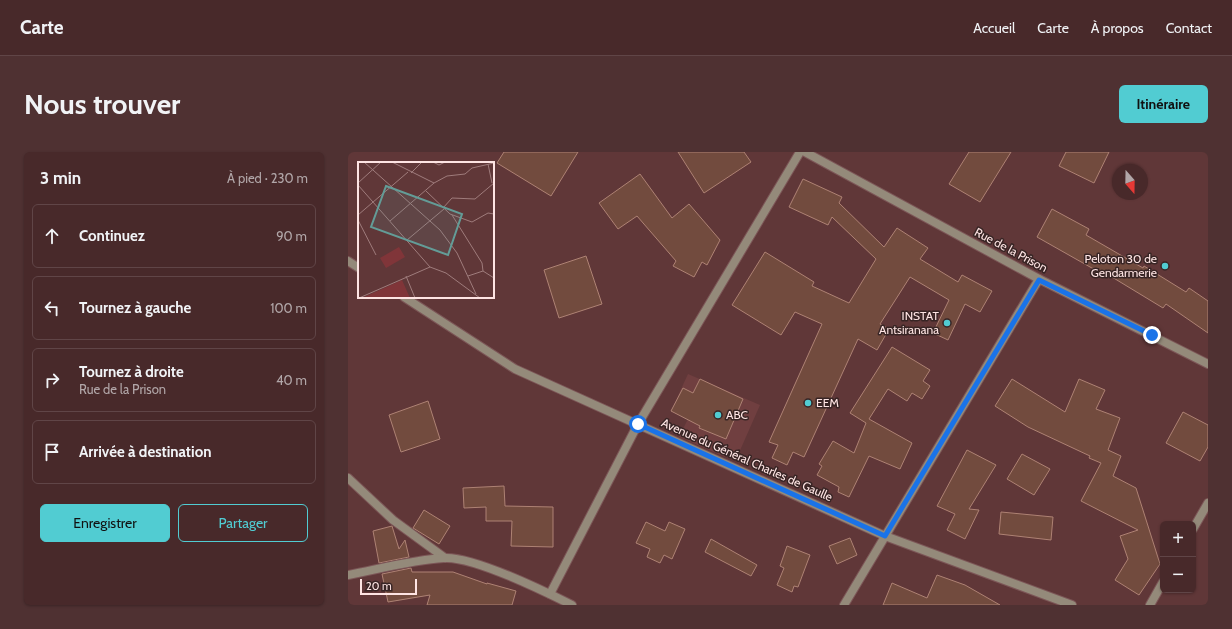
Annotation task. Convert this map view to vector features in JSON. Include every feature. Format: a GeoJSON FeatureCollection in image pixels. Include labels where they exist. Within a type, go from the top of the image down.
{"type":"FeatureCollection","features":[{"type":"Feature","properties":{"kind":"street"},"geometry":{"type":"LineString","coordinates":[[550,594],[638,424],[800,152]]}},
{"type":"Feature","properties":{"kind":"street","name":"Rue de la Prison"},"geometry":{"type":"LineString","coordinates":[[805,152],[1039,280],[1208,364]]}},
{"type":"Feature","properties":{"kind":"street"},"geometry":{"type":"LineString","coordinates":[[348,261],[358,267]]}},
{"type":"Feature","properties":{"kind":"street"},"geometry":{"type":"LineString","coordinates":[[844,605],[1039,280]]}},
{"type":"Feature","properties":{"kind":"street","name":"Avenue du Général Charles de Gaulle"},"geometry":{"type":"LineString","coordinates":[[406,298],[515,369],[885,536],[1072,605]]}},
{"type":"Feature","properties":{"kind":"street"},"geometry":{"type":"LineString","coordinates":[[348,478],[393,520],[445,558]]}},
{"type":"Feature","properties":{"kind":"street"},"geometry":{"type":"LineString","coordinates":[[1196,524],[1208,503]]}},
{"type":"Feature","properties":{"kind":"street"},"geometry":{"type":"LineString","coordinates":[[348,575],[445,558],[467,560],[550,594],[561,603],[572,605]]}},
{"type":"Feature","properties":{"kind":"street"},"geometry":{"type":"LineString","coordinates":[[1150,605],[1160,587]]}},
{"type":"Feature","properties":{"kind":"shaded area","name":"ABC"},"geometry":{"type":"Polygon","coordinates":[[[688,374],[760,405],[738,455],[728,451],[725,457],[679,437],[688,419],[671,411],[688,374]]]}},
{"type":"Feature","properties":{"kind":"building"},"geometry":{"type":"Polygon","coordinates":[[[504,152],[578,152],[551,196],[497,163],[504,152]]]}},
{"type":"Feature","properties":{"kind":"building"},"geometry":{"type":"Polygon","coordinates":[[[678,152],[744,152],[751,162],[704,193],[678,152]]]}},
{"type":"Feature","properties":{"kind":"building"},"geometry":{"type":"Polygon","coordinates":[[[969,152],[1011,152],[980,202],[949,184],[969,152]]]}},
{"type":"Feature","properties":{"kind":"building"},"geometry":{"type":"Polygon","coordinates":[[[1066,152],[1109,152],[1094,183],[1059,166],[1066,152]]]}},
{"type":"Feature","properties":{"kind":"building"},"geometry":{"type":"Polygon","coordinates":[[[640,174],[672,218],[689,204],[720,240],[707,265],[702,262],[694,277],[673,266],[676,261],[637,216],[618,229],[599,203],[640,174]]]}},
{"type":"Feature","properties":{"kind":"building"},"geometry":{"type":"Polygon","coordinates":[[[803,179],[842,197],[839,203],[884,247],[897,228],[928,248],[920,259],[958,282],[962,275],[992,291],[980,312],[965,304],[948,340],[933,333],[949,300],[910,277],[880,324],[889,329],[877,350],[858,339],[804,457],[793,452],[787,465],[772,458],[778,445],[769,442],[822,324],[795,312],[781,335],[732,305],[765,252],[814,282],[812,286],[849,303],[876,259],[832,217],[828,225],[789,207],[803,179]]]}},
{"type":"Feature","properties":{"kind":"building"},"geometry":{"type":"Polygon","coordinates":[[[1052,209],[1089,229],[1086,235],[1143,268],[1144,266],[1186,292],[1189,288],[1208,301],[1208,333],[1166,304],[1163,308],[1107,274],[1106,276],[1037,237],[1052,209]]]}},
{"type":"Feature","properties":{"kind":"building"},"geometry":{"type":"Polygon","coordinates":[[[586,256],[602,304],[559,318],[544,270],[586,256]]]}},
{"type":"Feature","properties":{"kind":"building"},"geometry":{"type":"Polygon","coordinates":[[[892,347],[930,370],[923,381],[930,386],[922,399],[912,393],[907,401],[888,389],[869,419],[912,443],[900,469],[869,456],[849,497],[838,492],[839,487],[817,475],[822,466],[819,464],[833,441],[854,453],[866,423],[850,413],[892,347]]]}},
{"type":"Feature","properties":{"kind":"building"},"geometry":{"type":"Polygon","coordinates":[[[700,379],[743,399],[726,439],[699,428],[700,426],[671,411],[683,388],[693,393],[700,379]]]}},
{"type":"Feature","properties":{"kind":"building"},"geometry":{"type":"Polygon","coordinates":[[[1012,379],[1065,412],[1079,379],[1105,390],[1096,409],[1120,418],[1108,450],[1121,456],[1113,476],[1136,488],[1160,564],[1139,595],[1115,580],[1128,559],[1120,536],[1138,530],[1081,501],[1101,463],[1089,458],[1090,456],[1028,427],[995,406],[1012,379]]]}},
{"type":"Feature","properties":{"kind":"building"},"geometry":{"type":"Polygon","coordinates":[[[428,401],[440,439],[401,452],[389,415],[428,401]]]}},
{"type":"Feature","properties":{"kind":"building"},"geometry":{"type":"Polygon","coordinates":[[[1183,412],[1208,425],[1208,447],[1200,461],[1166,443],[1183,412]]]}},
{"type":"Feature","properties":{"kind":"building"},"geometry":{"type":"Polygon","coordinates":[[[967,450],[996,465],[969,509],[979,510],[965,539],[947,530],[955,514],[937,506],[967,450]]]}},
{"type":"Feature","properties":{"kind":"building"},"geometry":{"type":"Polygon","coordinates":[[[1022,454],[1050,469],[1034,495],[1007,479],[1022,454]]]}},
{"type":"Feature","properties":{"kind":"building"},"geometry":{"type":"Polygon","coordinates":[[[504,486],[505,506],[553,507],[553,547],[511,546],[512,521],[486,521],[486,507],[464,508],[463,488],[504,486]]]}},
{"type":"Feature","properties":{"kind":"building"},"geometry":{"type":"Polygon","coordinates":[[[424,510],[450,526],[439,544],[413,528],[424,510]]]}},
{"type":"Feature","properties":{"kind":"building"},"geometry":{"type":"Polygon","coordinates":[[[1001,512],[1053,517],[1051,540],[999,534],[1001,512]]]}},
{"type":"Feature","properties":{"kind":"building"},"geometry":{"type":"Polygon","coordinates":[[[646,522],[665,531],[669,522],[685,529],[672,559],[664,555],[660,563],[647,557],[650,549],[636,543],[646,522]]]}},
{"type":"Feature","properties":{"kind":"building"},"geometry":{"type":"Polygon","coordinates":[[[392,526],[399,549],[405,540],[409,557],[379,563],[373,531],[392,526]]]}},
{"type":"Feature","properties":{"kind":"building"},"geometry":{"type":"Polygon","coordinates":[[[850,538],[857,555],[837,564],[829,546],[850,538]]]}},
{"type":"Feature","properties":{"kind":"building"},"geometry":{"type":"Polygon","coordinates":[[[711,539],[757,565],[751,576],[705,552],[711,539]]]}},
{"type":"Feature","properties":{"kind":"building"},"geometry":{"type":"Polygon","coordinates":[[[787,546],[810,555],[798,587],[794,586],[792,592],[777,585],[784,568],[780,566],[787,546]]]}},
{"type":"Feature","properties":{"kind":"building"},"geometry":{"type":"Polygon","coordinates":[[[411,568],[412,572],[453,572],[487,584],[516,591],[512,605],[427,605],[430,595],[388,602],[382,574],[411,568]]]}},
{"type":"Feature","properties":{"kind":"building"},"geometry":{"type":"Polygon","coordinates":[[[937,575],[965,585],[1000,605],[883,605],[892,583],[927,598],[937,575]]]}},
{"type":"Feature","properties":{"kind":"place","name":"Peloton 30 de Gendarmerie"},"geometry":{"type":"Point","coordinates":[1165,266]}},
{"type":"Feature","properties":{"kind":"place","name":"INSTAT Antsiranana"},"geometry":{"type":"Point","coordinates":[947,323]}},
{"type":"Feature","properties":{"kind":"place","name":"EEM"},"geometry":{"type":"Point","coordinates":[808,403]}},
{"type":"Feature","properties":{"kind":"place","name":"ABC"},"geometry":{"type":"Point","coordinates":[718,415]}},
{"type":"Feature","properties":{"kind":"route"},"geometry":{"type":"LineString","coordinates":[[638,424],[885,536],[1039,280],[1152,335]]}}]}
